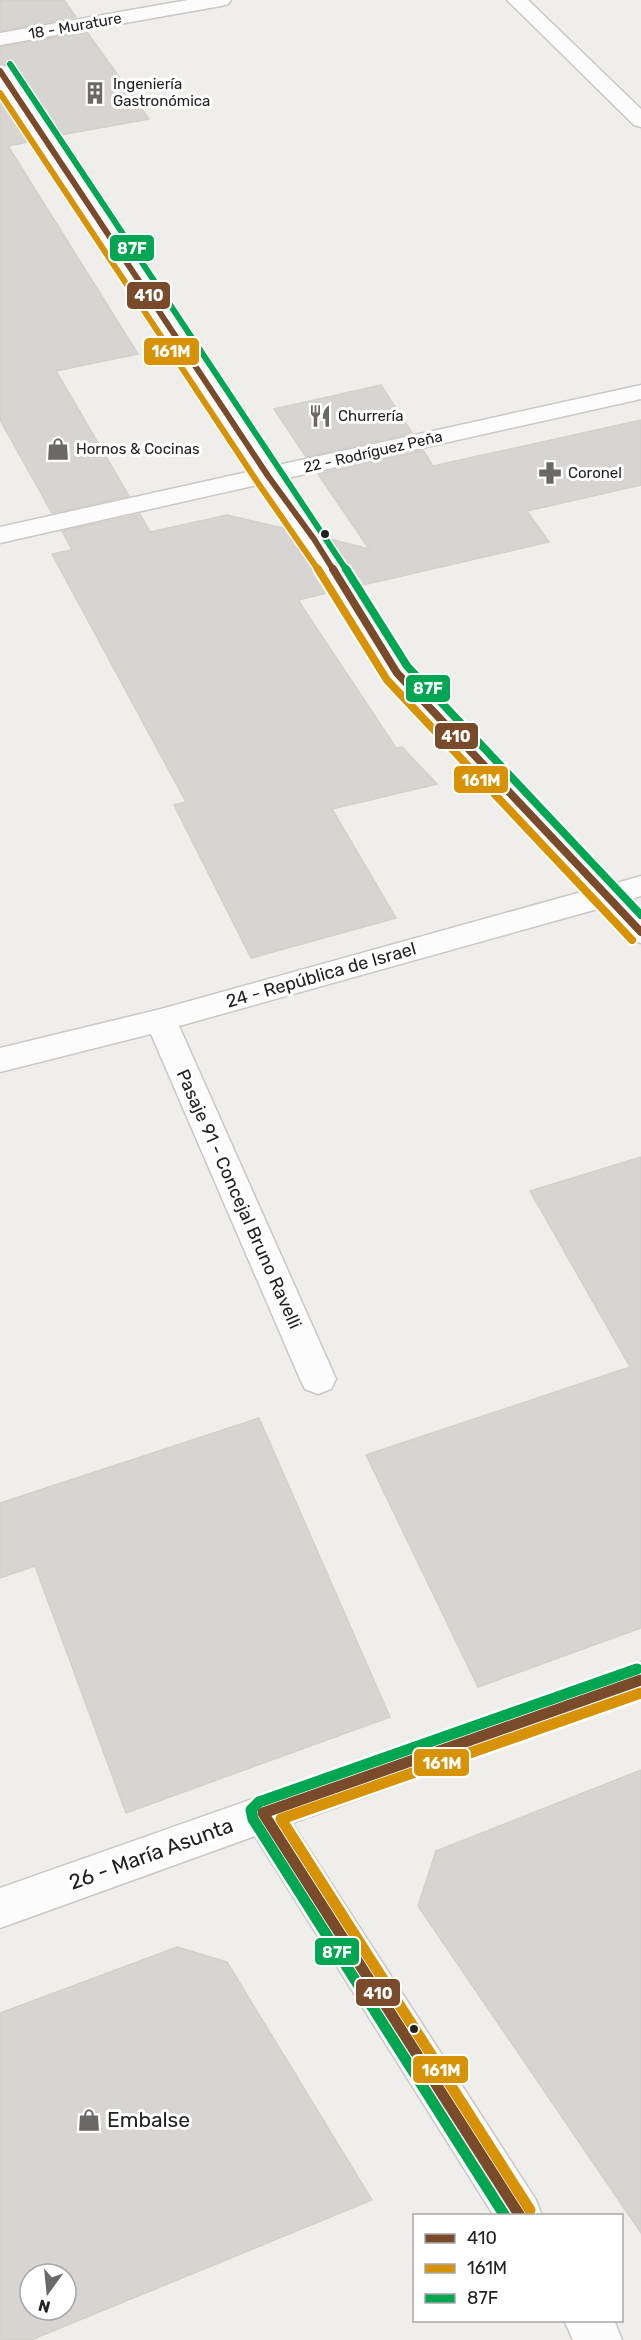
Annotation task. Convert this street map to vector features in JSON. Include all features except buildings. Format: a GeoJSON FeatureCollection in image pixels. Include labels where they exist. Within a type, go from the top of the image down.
{"type":"FeatureCollection","features":[{"type":"Feature","properties":{"kind":"street","name":"18 - Murature"},"geometry":{"type":"LineString","coordinates":[[0,39],[221,0]]}},
{"type":"Feature","properties":{"kind":"street"},"geometry":{"type":"LineString","coordinates":[[517,0],[641,121]]}},
{"type":"Feature","properties":{"kind":"street"},"geometry":{"type":"LineString","coordinates":[[0,71],[268,476],[314,539],[397,673],[641,932]]}},
{"type":"Feature","properties":{"kind":"street","name":"22 - Rodríguez Peña"},"geometry":{"type":"LineString","coordinates":[[0,535],[641,392]]}},
{"type":"Feature","properties":{"kind":"street","name":"24 - República de Israel"},"geometry":{"type":"LineString","coordinates":[[0,1059],[161,1020],[641,886]]}},
{"type":"Feature","properties":{"kind":"street","name":"Pasaje 91 - Concejal Bruno Ravelli"},"geometry":{"type":"LineString","coordinates":[[161,1020],[318,1378]]}},
{"type":"Feature","properties":{"kind":"street","name":"26 - María Asunta"},"geometry":{"type":"LineString","coordinates":[[0,1908],[641,1680]]}},
{"type":"Feature","properties":{"kind":"street"},"geometry":{"type":"LineString","coordinates":[[263,1813],[519,2214]]}},
{"type":"Feature","properties":{"kind":"street"},"geometry":{"type":"LineString","coordinates":[[588,2322],[599,2340]]}},
{"type":"Feature","properties":{"kind":"transit line","name":"87F"},"geometry":{"type":"LineString","coordinates":[[10,64],[278,469],[324,533],[407,666],[641,915]]}},
{"type":"Feature","properties":{"kind":"transit line","name":"410"},"geometry":{"type":"LineString","coordinates":[[0,71],[268,476],[314,539],[397,673],[641,932]]}},
{"type":"Feature","properties":{"kind":"transit line","name":"161M"},"geometry":{"type":"LineString","coordinates":[[0,93],[258,483],[304,546],[387,680],[632,940]]}},
{"type":"Feature","properties":{"kind":"transit line","name":"87F"},"geometry":{"type":"LineString","coordinates":[[504,2214],[253,1819],[251,1810],[259,1802],[637,1669]]}},
{"type":"Feature","properties":{"kind":"transit line","name":"410"},"geometry":{"type":"LineString","coordinates":[[519,2214],[263,1813],[641,1680]]}},
{"type":"Feature","properties":{"kind":"transit line","name":"161M"},"geometry":{"type":"LineString","coordinates":[[530,2210],[281,1819],[641,1693]]}},
{"type":"Feature","properties":{"kind":"place","name":"Ingeniería Gastronómica"},"geometry":{"type":"Point","coordinates":[95,93]}},
{"type":"Feature","properties":{"kind":"place","name":"Churrería"},"geometry":{"type":"Point","coordinates":[320,416]}},
{"type":"Feature","properties":{"kind":"place","name":"Hornos & Cocinas"},"geometry":{"type":"Point","coordinates":[58,449]}},
{"type":"Feature","properties":{"kind":"place","name":"Coronel"},"geometry":{"type":"Point","coordinates":[550,473]}},
{"type":"Feature","properties":{"kind":"place","name":"Embalse"},"geometry":{"type":"Point","coordinates":[89,2120]}}]}
